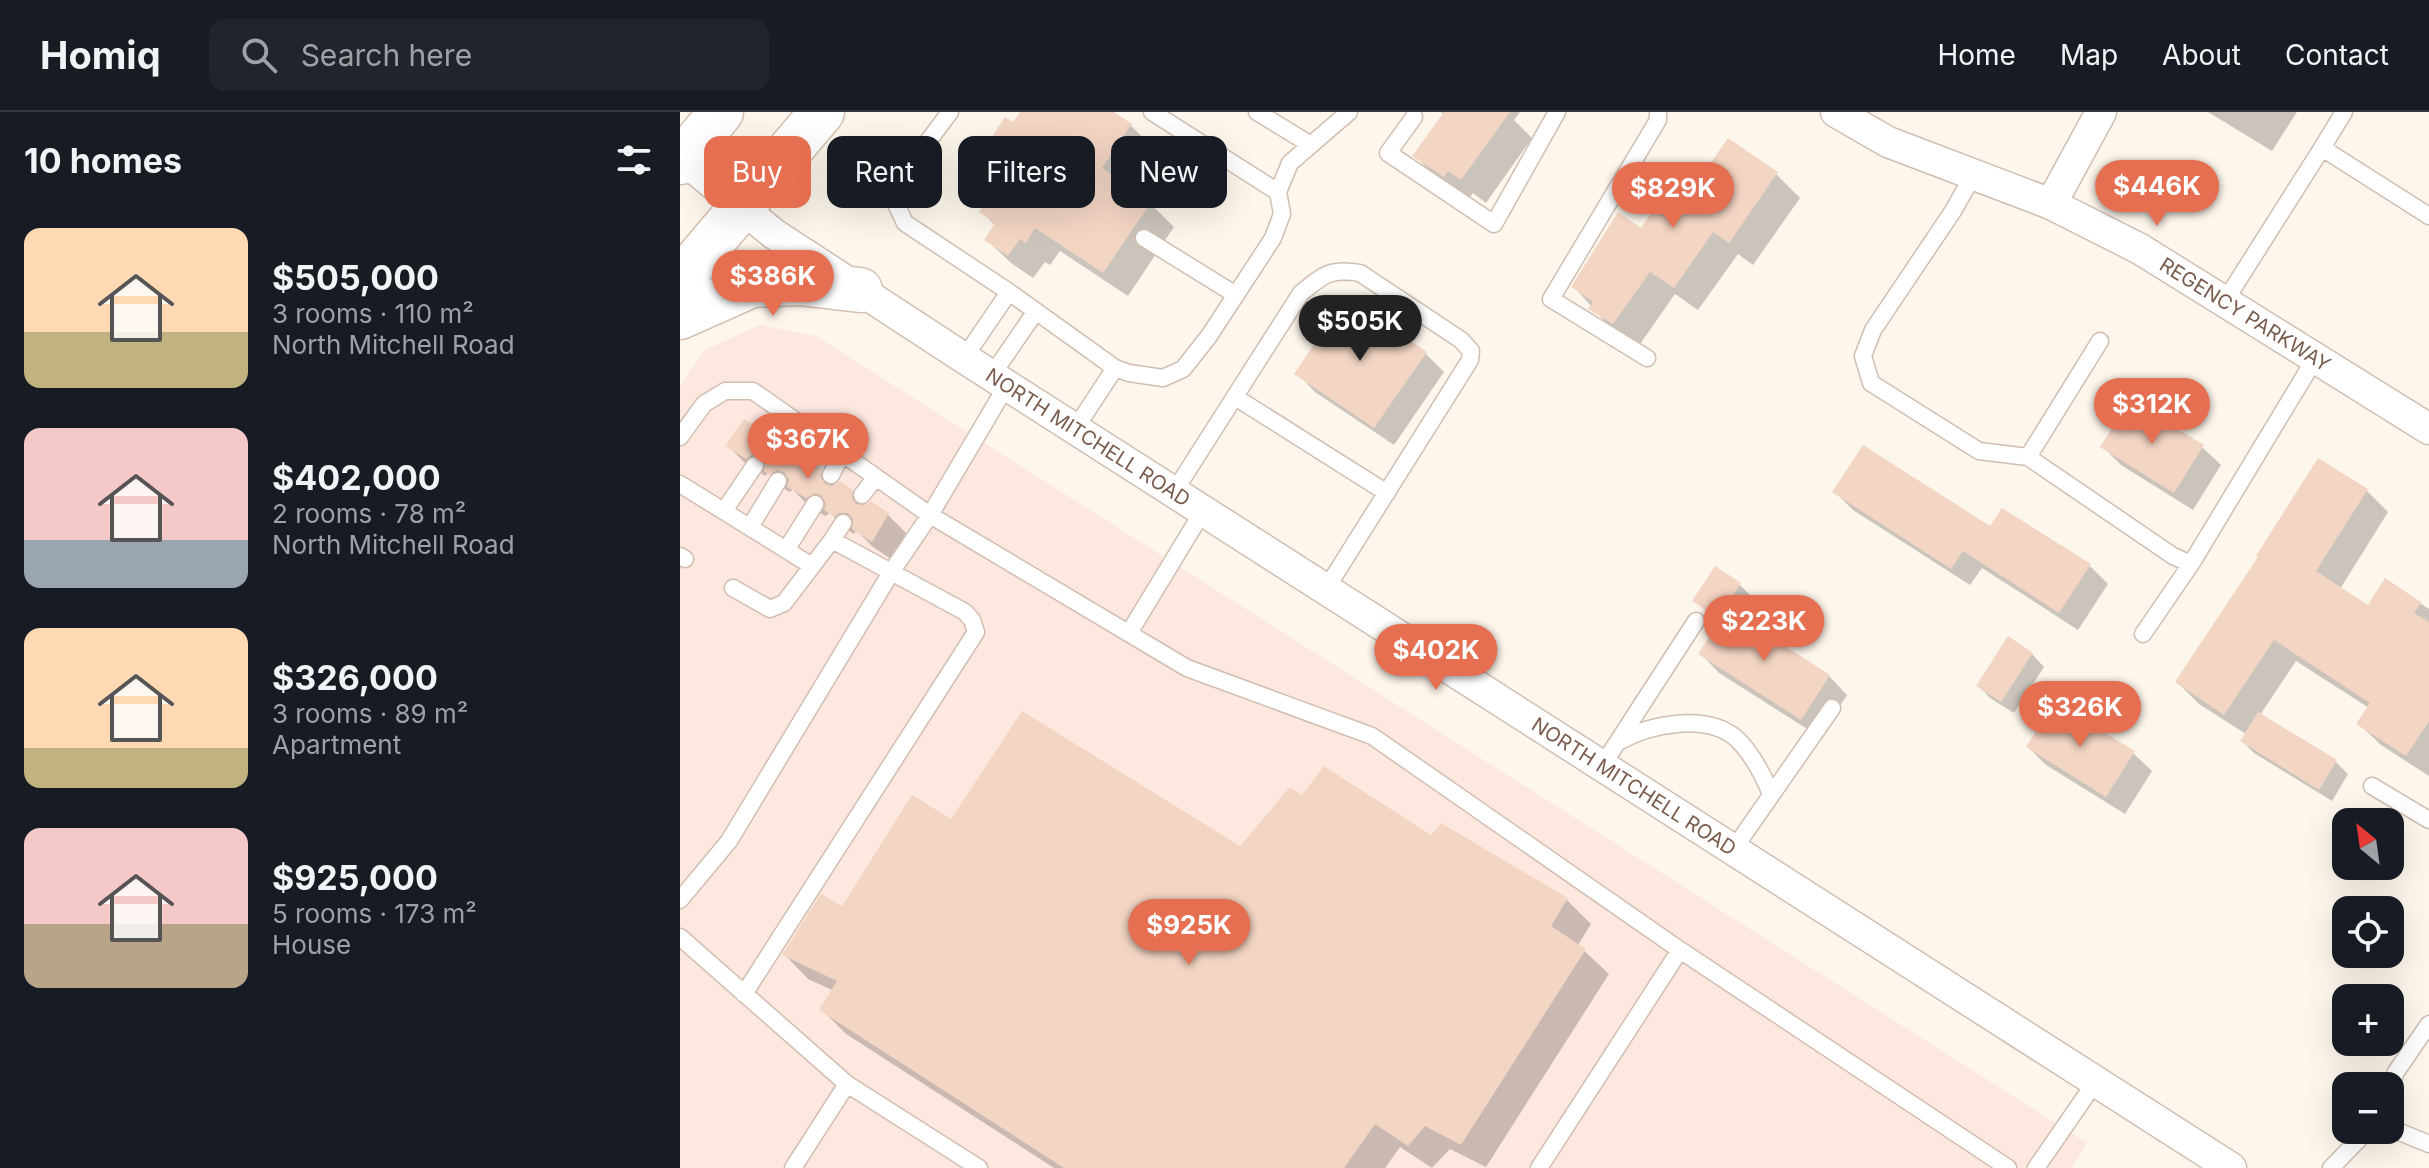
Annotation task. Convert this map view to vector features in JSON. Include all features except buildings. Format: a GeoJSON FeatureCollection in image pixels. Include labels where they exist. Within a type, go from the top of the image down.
{"type":"FeatureCollection","features":[{"type":"Feature","properties":{"kind":"main road"},"geometry":{"type":"LineString","coordinates":[[681,157],[721,112]]}},
{"type":"Feature","properties":{"kind":"main road"},"geometry":{"type":"LineString","coordinates":[[801,136],[822,112]]}},
{"type":"Feature","properties":{"kind":"main road"},"geometry":{"type":"LineString","coordinates":[[680,280],[738,208]]}},
{"type":"Feature","properties":{"kind":"main road"},"geometry":{"type":"LineString","coordinates":[[680,317],[752,285],[800,283],[860,290]]}},
{"type":"Feature","properties":{"kind":"street","name":"REGENCY PARKWAY"},"geometry":{"type":"LineString","coordinates":[[1837,112],[1888,142],[2051,204],[2140,249],[2429,429]]}},
{"type":"Feature","properties":{"kind":"street"},"geometry":{"type":"LineString","coordinates":[[2051,204],[2101,112]]}},
{"type":"Feature","properties":{"kind":"street","name":"NORTH MITCHELL ROAD"},"geometry":{"type":"LineString","coordinates":[[681,157],[704,176]]}},
{"type":"Feature","properties":{"kind":"street","name":"NORTH MITCHELL ROAD"},"geometry":{"type":"LineString","coordinates":[[742,208],[774,234],[1326,589],[1610,754],[1733,850],[2231,1168]]}},
{"type":"Feature","properties":{"kind":"lane"},"geometry":{"type":"LineString","coordinates":[[950,112],[897,183],[895,202],[905,223],[1115,368],[1163,378],[1183,369],[1273,238],[1282,214],[1278,192],[1290,163],[1349,112]]}},
{"type":"Feature","properties":{"kind":"lane"},"geometry":{"type":"LineString","coordinates":[[1152,112],[1278,192]]}},
{"type":"Feature","properties":{"kind":"lane"},"geometry":{"type":"LineString","coordinates":[[1257,112],[1311,145]]}},
{"type":"Feature","properties":{"kind":"lane"},"geometry":{"type":"LineString","coordinates":[[1414,117],[1388,153],[1494,224],[1557,112]]}},
{"type":"Feature","properties":{"kind":"lane"},"geometry":{"type":"LineString","coordinates":[[1647,358],[1551,299],[1658,120],[1658,112]]}},
{"type":"Feature","properties":{"kind":"lane"},"geometry":{"type":"LineString","coordinates":[[2225,301],[2344,112]]}},
{"type":"Feature","properties":{"kind":"lane"},"geometry":{"type":"LineString","coordinates":[[2322,148],[2429,216]]}},
{"type":"Feature","properties":{"kind":"lane"},"geometry":{"type":"LineString","coordinates":[[1974,174],[1953,211],[1873,330],[1863,356],[1871,383],[1979,451],[2028,457],[2173,556],[2191,564]]}},
{"type":"Feature","properties":{"kind":"lane"},"geometry":{"type":"LineString","coordinates":[[1144,238],[1236,295]]}},
{"type":"Feature","properties":{"kind":"lane"},"geometry":{"type":"LineString","coordinates":[[1174,492],[1301,293],[1324,274],[1341,270],[1360,273],[1461,340],[1471,351],[1470,360],[1326,589]]}},
{"type":"Feature","properties":{"kind":"lane"},"geometry":{"type":"LineString","coordinates":[[964,358],[1009,292]]}},
{"type":"Feature","properties":{"kind":"lane"},"geometry":{"type":"LineString","coordinates":[[680,900],[729,841],[892,571],[930,515],[1036,311]]}},
{"type":"Feature","properties":{"kind":"lane"},"geometry":{"type":"LineString","coordinates":[[2028,457],[2100,341]]}},
{"type":"Feature","properties":{"kind":"lane"},"geometry":{"type":"LineString","coordinates":[[2143,634],[2191,564],[2316,357]]}},
{"type":"Feature","properties":{"kind":"lane"},"geometry":{"type":"LineString","coordinates":[[1075,429],[1115,368]]}},
{"type":"Feature","properties":{"kind":"lane"},"geometry":{"type":"LineString","coordinates":[[680,437],[704,404],[725,391],[753,391],[930,515],[1187,668],[1372,736],[1680,950],[2008,1168]]}},
{"type":"Feature","properties":{"kind":"lane"},"geometry":{"type":"LineString","coordinates":[[1235,397],[1387,493]]}},
{"type":"Feature","properties":{"kind":"lane"},"geometry":{"type":"LineString","coordinates":[[773,438],[787,415]]}},
{"type":"Feature","properties":{"kind":"lane"},"geometry":{"type":"LineString","coordinates":[[796,453],[810,431]]}},
{"type":"Feature","properties":{"kind":"lane"},"geometry":{"type":"LineString","coordinates":[[831,475],[842,454]]}},
{"type":"Feature","properties":{"kind":"lane"},"geometry":{"type":"LineString","coordinates":[[724,511],[755,465]]}},
{"type":"Feature","properties":{"kind":"lane"},"geometry":{"type":"LineString","coordinates":[[862,495],[876,477]]}},
{"type":"Feature","properties":{"kind":"lane"},"geometry":{"type":"LineString","coordinates":[[750,527],[778,481]]}},
{"type":"Feature","properties":{"kind":"lane"},"geometry":{"type":"LineString","coordinates":[[680,484],[812,566]]}},
{"type":"Feature","properties":{"kind":"lane"},"geometry":{"type":"LineString","coordinates":[[786,550],[815,504]]}},
{"type":"Feature","properties":{"kind":"lane"},"geometry":{"type":"LineString","coordinates":[[1129,633],[1203,511]]}},
{"type":"Feature","properties":{"kind":"lane"},"geometry":{"type":"LineString","coordinates":[[733,588],[770,609],[784,603],[843,523]]}},
{"type":"Feature","properties":{"kind":"lane"},"geometry":{"type":"LineString","coordinates":[[744,994],[976,632],[965,612],[832,540]]}},
{"type":"Feature","properties":{"kind":"lane"},"geometry":{"type":"LineString","coordinates":[[1610,754],[1696,621]]}},
{"type":"Feature","properties":{"kind":"lane"},"geometry":{"type":"LineString","coordinates":[[1733,850],[1832,708]]}},
{"type":"Feature","properties":{"kind":"lane"},"geometry":{"type":"LineString","coordinates":[[1610,754],[1641,730],[1661,724],[1687,723],[1719,729],[1737,738],[1753,759],[1771,794]]}},
{"type":"Feature","properties":{"kind":"lane"},"geometry":{"type":"LineString","coordinates":[[2372,786],[2429,820]]}},
{"type":"Feature","properties":{"kind":"lane"},"geometry":{"type":"LineString","coordinates":[[680,937],[847,1084],[979,1168]]}},
{"type":"Feature","properties":{"kind":"lane"},"geometry":{"type":"LineString","coordinates":[[1539,1168],[1680,950]]}},
{"type":"Feature","properties":{"kind":"lane"},"geometry":{"type":"LineString","coordinates":[[2396,1072],[2429,1024]]}},
{"type":"Feature","properties":{"kind":"lane"},"geometry":{"type":"LineString","coordinates":[[2036,1168],[2096,1081]]}},
{"type":"Feature","properties":{"kind":"lane"},"geometry":{"type":"LineString","coordinates":[[793,1168],[847,1084]]}},
{"type":"Feature","properties":{"kind":"lane"},"geometry":{"type":"LineString","coordinates":[[2404,1134],[2429,1144]]}},
{"type":"Feature","properties":{"kind":"lane"},"geometry":{"type":"LineString","coordinates":[[2331,1168],[2354,1144]]}},
{"type":"Feature","properties":{"kind":"shaded area"},"geometry":{"type":"Polygon","coordinates":[[[760,325],[816,336],[2087,1143],[2071,1168],[680,1168],[680,385],[705,350],[760,325]]]}}]}
